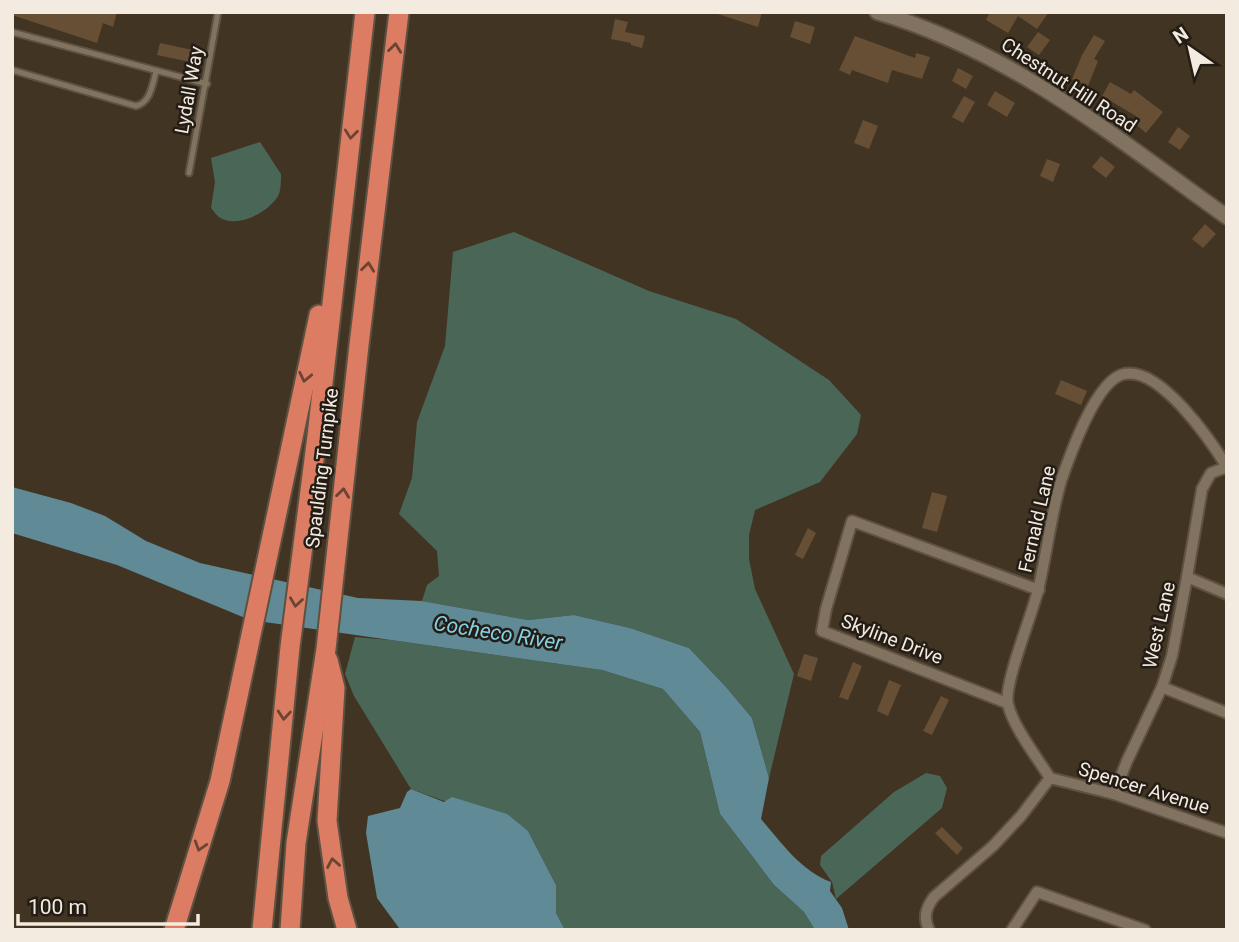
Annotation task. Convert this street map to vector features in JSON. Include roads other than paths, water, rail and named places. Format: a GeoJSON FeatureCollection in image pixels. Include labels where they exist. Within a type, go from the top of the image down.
{"type":"FeatureCollection","features":[{"type":"Feature","properties":{"kind":"highway","name":"Spaulding Turnpike"},"geometry":{"type":"LineString","coordinates":[[262,930],[290,647],[365,12]]}},
{"type":"Feature","properties":{"kind":"highway","name":"Spaulding Turnpike"},"geometry":{"type":"LineString","coordinates":[[290,930],[296,842],[326,649],[399,12]]}},
{"type":"Feature","properties":{"kind":"highway"},"geometry":{"type":"LineString","coordinates":[[177,921],[220,780],[345,191]]}},
{"type":"Feature","properties":{"kind":"highway"},"geometry":{"type":"LineString","coordinates":[[326,649],[335,688],[327,821],[338,898],[347,930]]}},
{"type":"Feature","properties":{"kind":"street","name":"Chestnut Hill Road"},"geometry":{"type":"LineString","coordinates":[[877,12],[946,36],[1029,78],[1227,217]]}},
{"type":"Feature","properties":{"kind":"street","name":"Fernald Lane"},"geometry":{"type":"LineString","coordinates":[[1007,703],[1009,684],[1039,590],[1062,480],[1096,400],[1112,379],[1136,373],[1162,388],[1201,429],[1227,467]]}},
{"type":"Feature","properties":{"kind":"street","name":"West Lane"},"geometry":{"type":"LineString","coordinates":[[1114,794],[1162,687],[1172,656],[1202,489],[1211,473],[1227,467]]}},
{"type":"Feature","properties":{"kind":"street","name":"Skyline Drive"},"geometry":{"type":"LineString","coordinates":[[1007,703],[822,631],[826,609],[852,521],[1039,590]]}},
{"type":"Feature","properties":{"kind":"street"},"geometry":{"type":"LineString","coordinates":[[1187,578],[1227,594]]}},
{"type":"Feature","properties":{"kind":"street"},"geometry":{"type":"LineString","coordinates":[[1162,687],[1227,713]]}},
{"type":"Feature","properties":{"kind":"street"},"geometry":{"type":"LineString","coordinates":[[929,930],[925,916],[927,906],[934,897],[993,846],[1021,816],[1050,778],[1007,703]]}},
{"type":"Feature","properties":{"kind":"street","name":"Spencer Avenue"},"geometry":{"type":"LineString","coordinates":[[1050,778],[1114,794],[1227,833]]}},
{"type":"Feature","properties":{"kind":"street"},"geometry":{"type":"LineString","coordinates":[[1012,930],[1037,892],[1145,930]]}},
{"type":"Feature","properties":{"kind":"lane","name":"Lydall Way"},"geometry":{"type":"LineString","coordinates":[[189,173],[207,85],[218,12]]}},
{"type":"Feature","properties":{"kind":"lane"},"geometry":{"type":"LineString","coordinates":[[12,32],[207,85]]}},
{"type":"Feature","properties":{"kind":"lane"},"geometry":{"type":"LineString","coordinates":[[12,70],[136,106],[143,104],[148,98],[156,72]]}},
{"type":"Feature","properties":{"kind":"water","name":"Cocheco River"},"geometry":{"type":"Polygon","coordinates":[[[12,487],[71,503],[105,516],[146,541],[200,563],[358,598],[422,601],[528,620],[574,615],[630,628],[689,648],[752,718],[769,778],[761,819],[801,863],[831,882],[830,891],[842,908],[849,930],[815,930],[804,912],[774,885],[720,814],[700,732],[663,689],[602,670],[250,620],[117,565],[12,533],[12,487]]]}},
{"type":"Feature","properties":{"kind":"water"},"geometry":{"type":"Polygon","coordinates":[[[411,789],[444,802],[452,797],[507,814],[528,831],[556,885],[556,913],[565,930],[399,928],[377,898],[366,833],[368,816],[400,808],[411,789]]]}}]}
